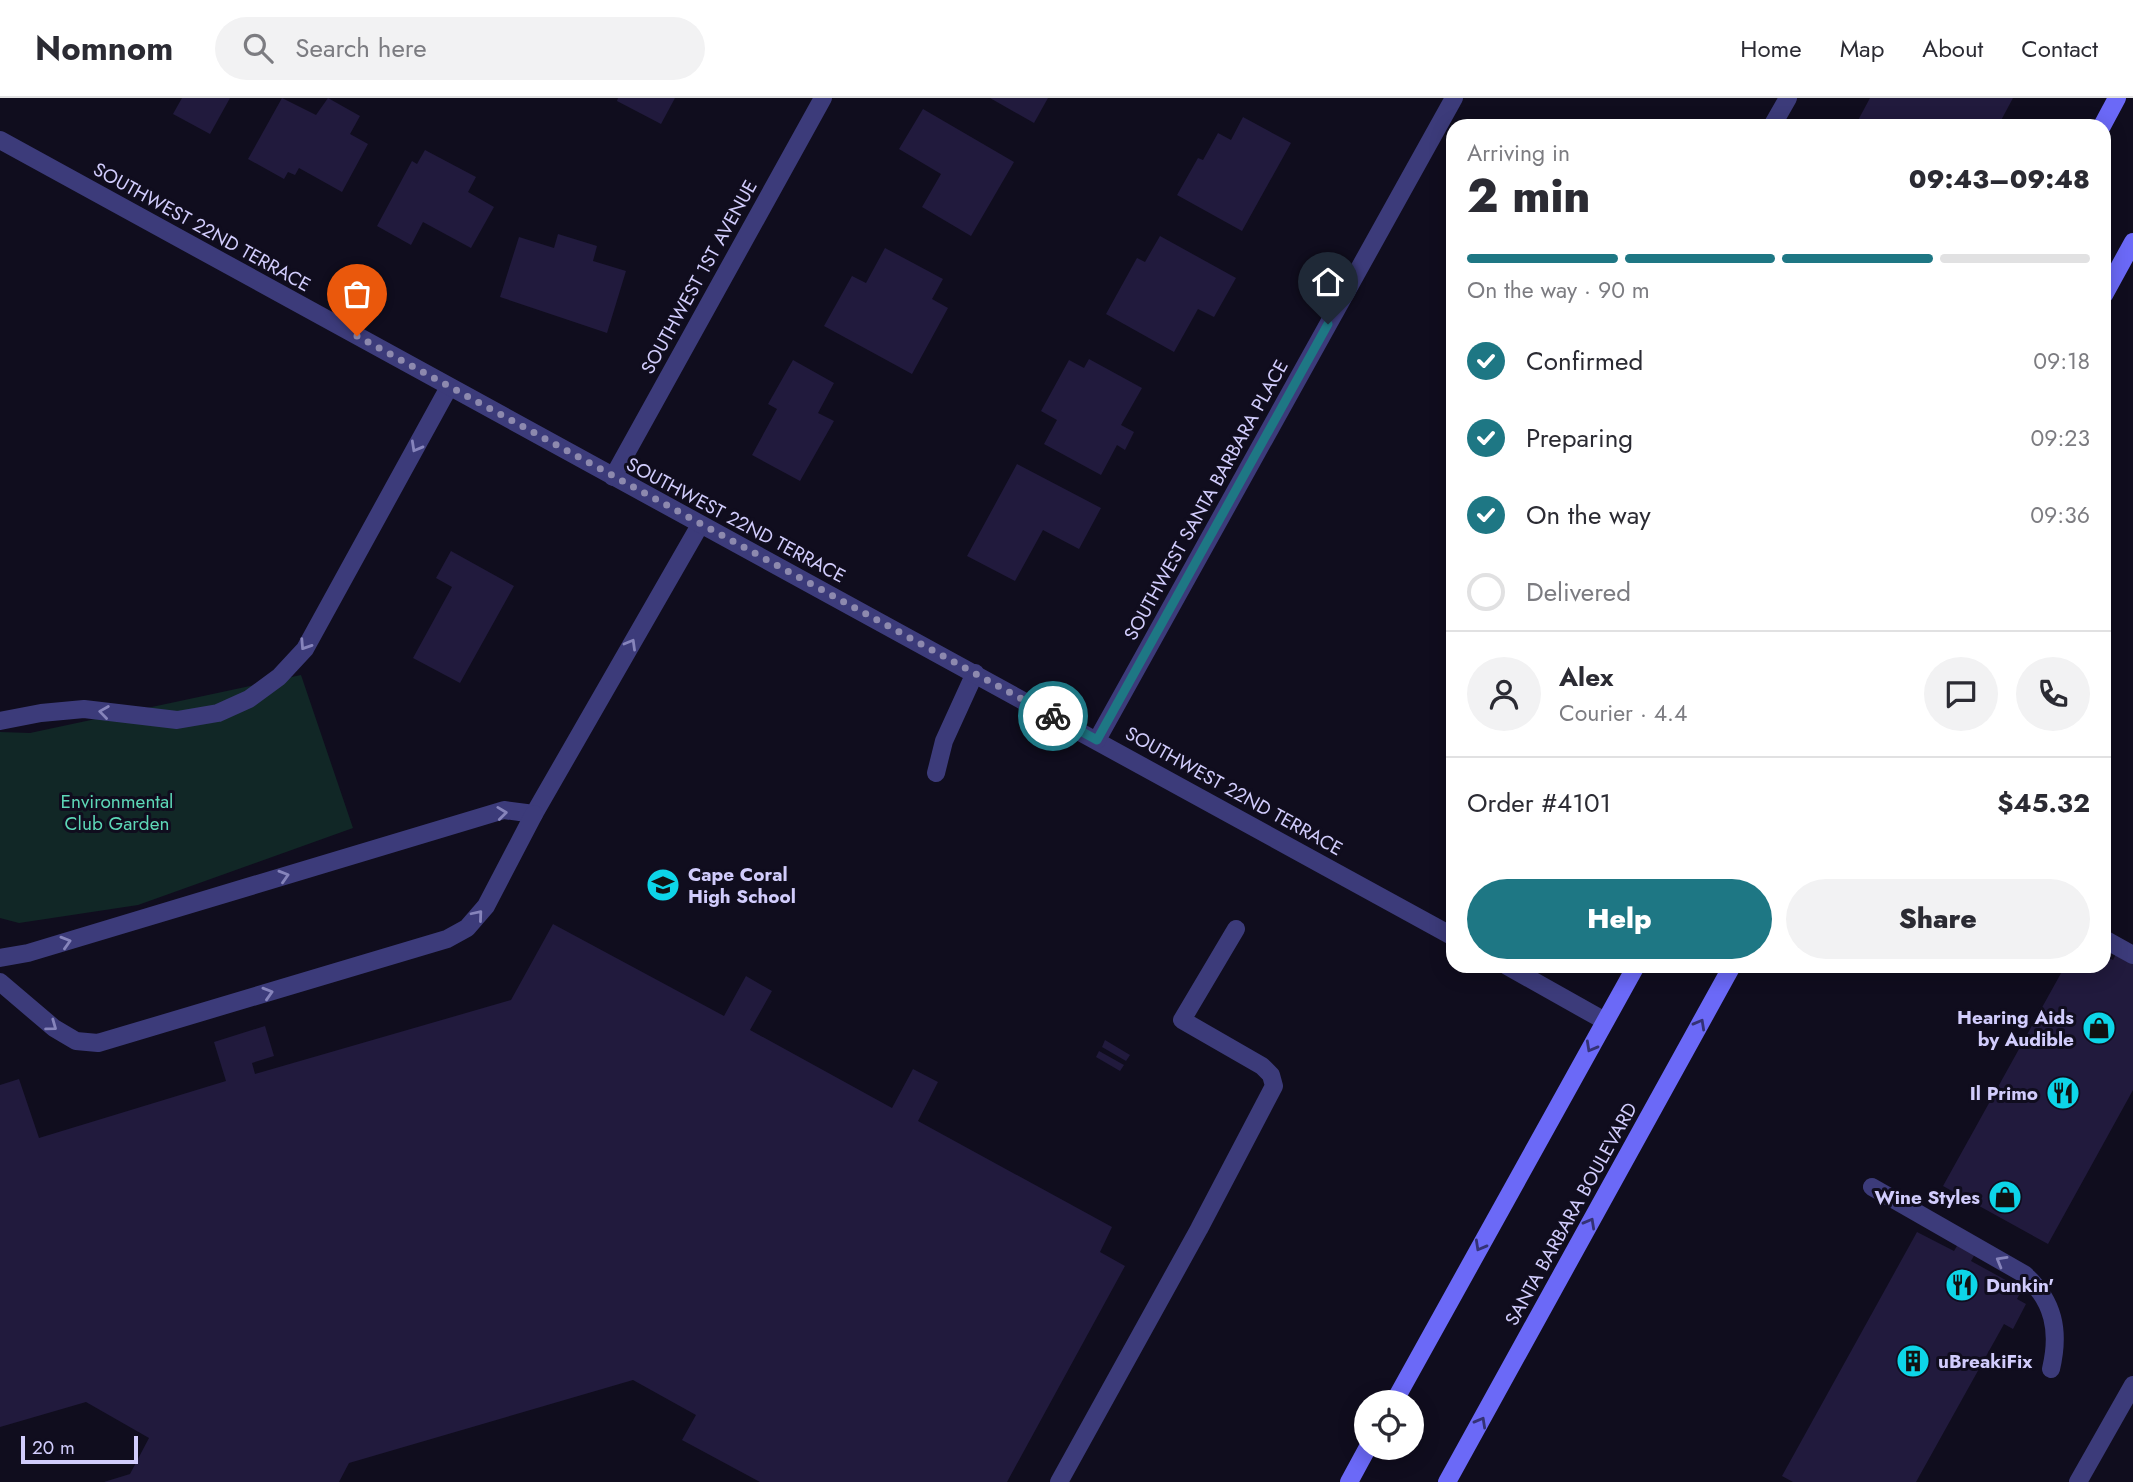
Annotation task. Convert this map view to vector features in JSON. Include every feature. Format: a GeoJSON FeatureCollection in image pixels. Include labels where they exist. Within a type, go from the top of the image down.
{"type":"FeatureCollection","features":[{"type":"Feature","properties":{"kind":"main road"},"geometry":{"type":"LineString","coordinates":[[2106,119],[2117,98]]}},
{"type":"Feature","properties":{"kind":"main road"},"geometry":{"type":"LineString","coordinates":[[2111,282],[2133,242]]}},
{"type":"Feature","properties":{"kind":"main road"},"geometry":{"type":"LineString","coordinates":[[1401,1390],[1632,973]]}},
{"type":"Feature","properties":{"kind":"main road","name":"SANTA BARBARA BOULEVARD"},"geometry":{"type":"LineString","coordinates":[[1447,1482],[1728,973]]}},
{"type":"Feature","properties":{"kind":"main road"},"geometry":{"type":"LineString","coordinates":[[1349,1482],[1361,1460]]}},
{"type":"Feature","properties":{"kind":"street","name":"SOUTHWEST 1ST AVENUE"},"geometry":{"type":"LineString","coordinates":[[613,477],[823,98]]}},
{"type":"Feature","properties":{"kind":"street","name":"SOUTHWEST SANTA BARBARA PLACE"},"geometry":{"type":"LineString","coordinates":[[1097,740],[1454,98]]}},
{"type":"Feature","properties":{"kind":"street"},"geometry":{"type":"LineString","coordinates":[[1776,119],[1788,98]]}},
{"type":"Feature","properties":{"kind":"street","name":"SOUTHWEST 22ND TERRACE"},"geometry":{"type":"LineString","coordinates":[[0,140],[1446,933]]}},
{"type":"Feature","properties":{"kind":"street"},"geometry":{"type":"LineString","coordinates":[[0,721],[83,709],[177,719],[218,713],[250,699],[279,677],[304,649],[449,387]]}},
{"type":"Feature","properties":{"kind":"street"},"geometry":{"type":"LineString","coordinates":[[0,982],[54,1028],[76,1041],[98,1043],[447,939],[467,928],[486,906],[534,814],[700,525]]}},
{"type":"Feature","properties":{"kind":"street"},"geometry":{"type":"LineString","coordinates":[[936,773],[944,741],[975,673]]}},
{"type":"Feature","properties":{"kind":"street"},"geometry":{"type":"LineString","coordinates":[[0,958],[29,953],[504,810],[534,814]]}},
{"type":"Feature","properties":{"kind":"street"},"geometry":{"type":"LineString","coordinates":[[1059,1482],[1199,1229],[1274,1086],[1271,1075],[1262,1066],[1182,1020],[1236,929]]}},
{"type":"Feature","properties":{"kind":"street"},"geometry":{"type":"LineString","coordinates":[[2111,943],[2133,955]]}},
{"type":"Feature","properties":{"kind":"street"},"geometry":{"type":"LineString","coordinates":[[1519,973],[1605,1021]]}},
{"type":"Feature","properties":{"kind":"street"},"geometry":{"type":"LineString","coordinates":[[1872,1187],[2024,1274],[2037,1286],[2045,1298],[2055,1330],[2057,1345],[2051,1369]]}},
{"type":"Feature","properties":{"kind":"street"},"geometry":{"type":"LineString","coordinates":[[2078,1482],[2133,1385]]}},
{"type":"Feature","properties":{"kind":"green space","name":"Environmental Club Garden"},"geometry":{"type":"Polygon","coordinates":[[[301,675],[353,828],[138,905],[19,923],[0,918],[0,732],[30,733],[301,675]]]}},
{"type":"Feature","properties":{"kind":"building"},"geometry":{"type":"Polygon","coordinates":[[[182,98],[230,98],[210,134],[173,114],[182,98]]]}},
{"type":"Feature","properties":{"kind":"building"},"geometry":{"type":"Polygon","coordinates":[[[282,98],[316,115],[328,98],[360,116],[350,134],[368,144],[342,192],[299,168],[295,175],[288,172],[284,179],[248,159],[282,98]]]}},
{"type":"Feature","properties":{"kind":"building"},"geometry":{"type":"Polygon","coordinates":[[[618,98],[675,98],[661,124],[617,101],[618,98]]]}},
{"type":"Feature","properties":{"kind":"building"},"geometry":{"type":"Polygon","coordinates":[[[990,98],[1048,98],[1034,123],[990,98]]]}},
{"type":"Feature","properties":{"kind":"building"},"geometry":{"type":"Polygon","coordinates":[[[1870,98],[2013,98],[2002,119],[1859,119],[1870,98]]]}},
{"type":"Feature","properties":{"kind":"building"},"geometry":{"type":"Polygon","coordinates":[[[923,109],[1014,162],[971,236],[922,207],[941,174],[899,149],[923,109]]]}},
{"type":"Feature","properties":{"kind":"building"},"geometry":{"type":"Polygon","coordinates":[[[1243,117],[1291,143],[1242,231],[1177,195],[1198,158],[1203,160],[1218,133],[1231,140],[1243,117]]]}},
{"type":"Feature","properties":{"kind":"building"},"geometry":{"type":"Polygon","coordinates":[[[425,150],[476,177],[468,192],[494,207],[471,248],[423,222],[411,245],[377,226],[412,161],[417,164],[425,150]]]}},
{"type":"Feature","properties":{"kind":"building"},"geometry":{"type":"Polygon","coordinates":[[[558,234],[597,246],[593,261],[626,271],[607,333],[500,297],[519,237],[554,248],[558,234]]]}},
{"type":"Feature","properties":{"kind":"building"},"geometry":{"type":"Polygon","coordinates":[[[1160,236],[1236,278],[1214,317],[1198,309],[1174,352],[1106,314],[1137,258],[1145,262],[1160,236]]]}},
{"type":"Feature","properties":{"kind":"building"},"geometry":{"type":"Polygon","coordinates":[[[885,248],[943,279],[932,299],[948,308],[912,374],[824,326],[852,276],[866,283],[885,248]]]}},
{"type":"Feature","properties":{"kind":"building"},"geometry":{"type":"Polygon","coordinates":[[[1089,359],[1142,388],[1121,425],[1134,432],[1125,450],[1117,445],[1101,475],[1044,444],[1057,420],[1041,411],[1069,360],[1084,368],[1089,359]]]}},
{"type":"Feature","properties":{"kind":"building"},"geometry":{"type":"Polygon","coordinates":[[[793,360],[834,383],[818,413],[834,421],[800,481],[752,455],[777,409],[768,404],[793,360]]]}},
{"type":"Feature","properties":{"kind":"building"},"geometry":{"type":"Polygon","coordinates":[[[1017,464],[1101,508],[1079,549],[1043,530],[1015,581],[967,556],[1017,464]]]}},
{"type":"Feature","properties":{"kind":"building"},"geometry":{"type":"Polygon","coordinates":[[[451,551],[514,586],[460,683],[413,658],[452,587],[436,578],[451,551]]]}},
{"type":"Feature","properties":{"kind":"building"},"geometry":{"type":"Polygon","coordinates":[[[553,924],[724,1016],[746,976],[772,991],[750,1030],[892,1108],[913,1069],[938,1082],[918,1121],[1112,1227],[1100,1252],[1125,1266],[1007,1482],[760,1482],[682,1440],[696,1415],[633,1380],[349,1463],[339,1482],[104,1482],[130,1474],[149,1438],[86,1402],[0,1427],[0,1085],[19,1079],[39,1138],[226,1081],[214,1042],[265,1026],[274,1056],[252,1063],[255,1074],[511,1000],[553,924]]]}},
{"type":"Feature","properties":{"kind":"building"},"geometry":{"type":"Polygon","coordinates":[[[2117,952],[2133,961],[2133,1090],[2048,1244],[1943,1186],[2061,973],[2111,973],[2111,959],[2113,960],[2117,952]]]}},
{"type":"Feature","properties":{"kind":"building"},"geometry":{"type":"Polygon","coordinates":[[[1105,1040],[1130,1055],[1126,1061],[1102,1047],[1105,1040]]]}},
{"type":"Feature","properties":{"kind":"building"},"geometry":{"type":"Polygon","coordinates":[[[1099,1051],[1124,1065],[1120,1071],[1096,1057],[1099,1051]]]}},
{"type":"Feature","properties":{"kind":"building"},"geometry":{"type":"Polygon","coordinates":[[[1917,1232],[1954,1251],[1960,1241],[1977,1250],[1971,1261],[2022,1289],[2017,1299],[2026,1304],[2013,1329],[2004,1324],[1916,1482],[1793,1482],[1782,1476],[1917,1232]]]}},
{"type":"Feature","properties":{"kind":"way so far"},"geometry":{"type":"LineString","coordinates":[[357,336],[1053,716]]}},
{"type":"Feature","properties":{"kind":"place","name":"Cape Coral High School"},"geometry":{"type":"Point","coordinates":[663,885]}},
{"type":"Feature","properties":{"kind":"place","name":"Hearing Aids by Audible"},"geometry":{"type":"Point","coordinates":[2099,1028]}},
{"type":"Feature","properties":{"kind":"place","name":"Il Primo"},"geometry":{"type":"Point","coordinates":[2063,1093]}},
{"type":"Feature","properties":{"kind":"place","name":"Wine Styles"},"geometry":{"type":"Point","coordinates":[2005,1197]}},
{"type":"Feature","properties":{"kind":"place","name":"Dunkin'"},"geometry":{"type":"Point","coordinates":[1962,1285]}},
{"type":"Feature","properties":{"kind":"place","name":"uBreakiFix"},"geometry":{"type":"Point","coordinates":[1913,1361]}},
{"type":"Feature","properties":{"kind":"route"},"geometry":{"type":"LineString","coordinates":[[1053,716],[1097,740],[1328,324]]}}]}
